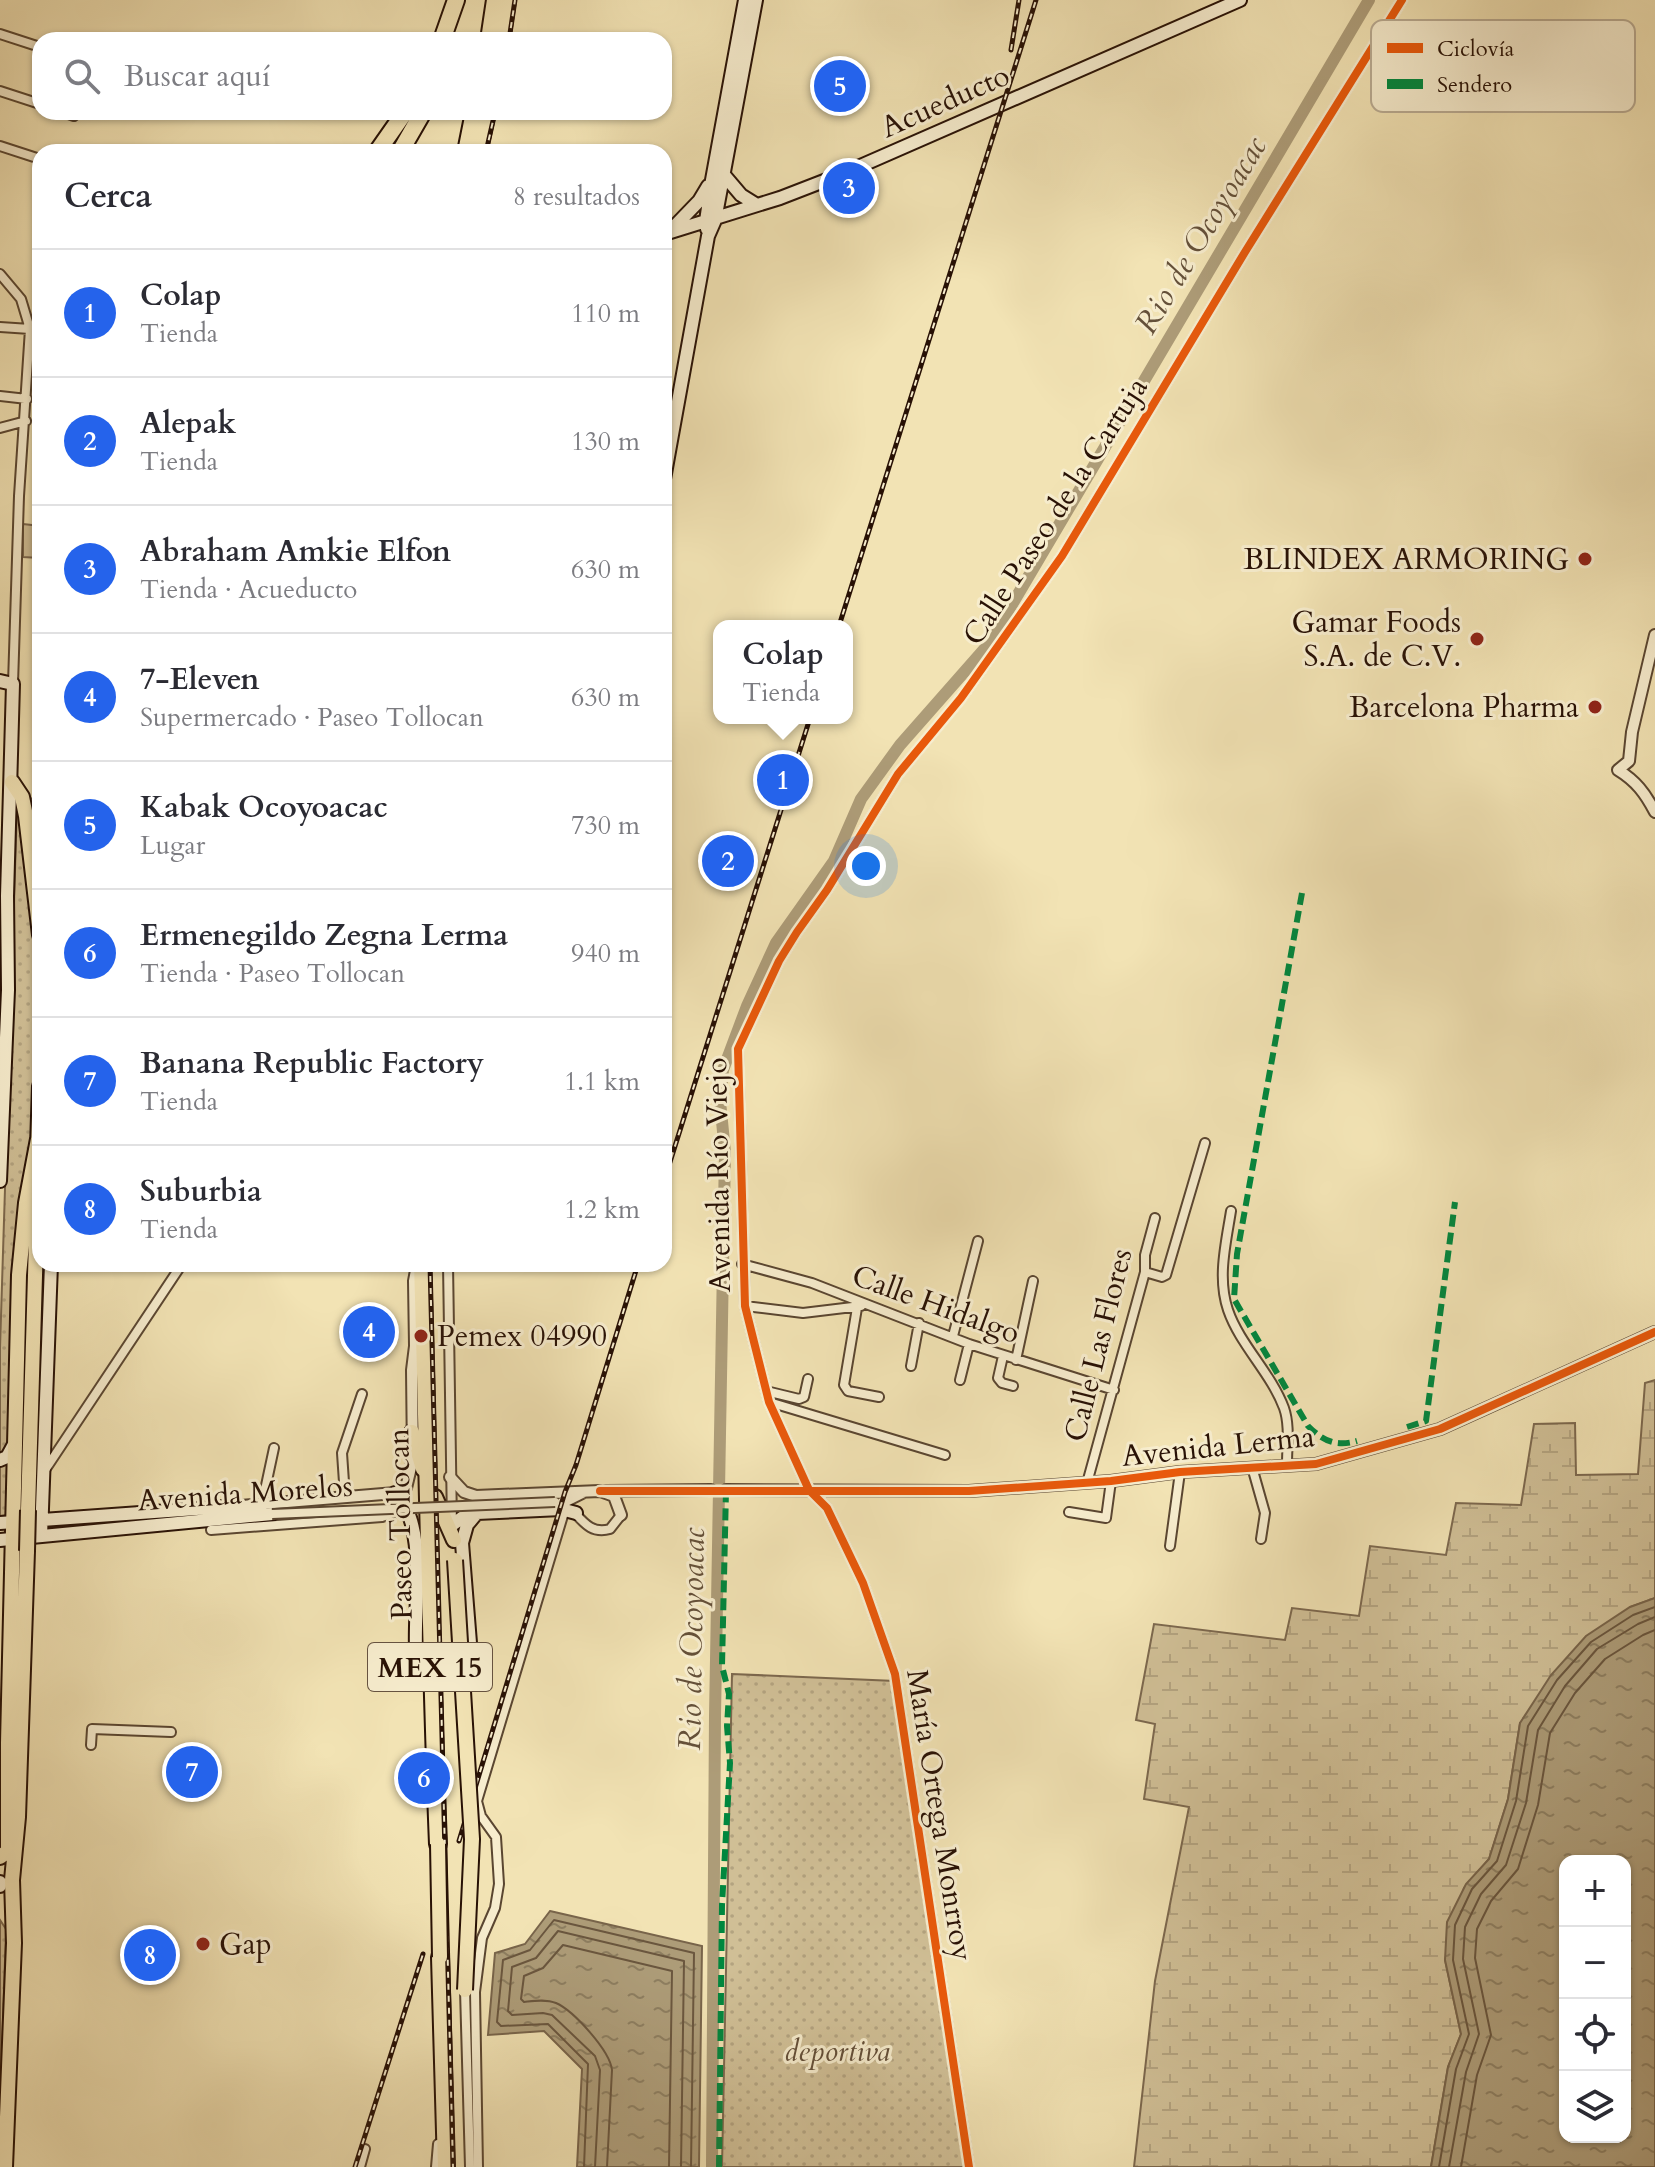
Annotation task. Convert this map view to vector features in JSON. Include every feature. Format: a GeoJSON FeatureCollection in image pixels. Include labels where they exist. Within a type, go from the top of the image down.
{"type":"FeatureCollection","features":[{"type":"Feature","properties":{"kind":"highway"},"geometry":{"type":"LineString","coordinates":[[445,32],[456,0]]}},
{"type":"Feature","properties":{"kind":"highway"},"geometry":{"type":"LineString","coordinates":[[455,32],[464,0]]}},
{"type":"Feature","properties":{"kind":"highway"},"geometry":{"type":"LineString","coordinates":[[490,32],[495,0]]}},
{"type":"Feature","properties":{"kind":"highway"},"geometry":{"type":"LineString","coordinates":[[502,32],[507,0]]}},
{"type":"Feature","properties":{"kind":"highway"},"geometry":{"type":"LineString","coordinates":[[383,144],[399,120]]}},
{"type":"Feature","properties":{"kind":"highway"},"geometry":{"type":"LineString","coordinates":[[405,144],[418,120]]}},
{"type":"Feature","properties":{"kind":"highway"},"geometry":{"type":"LineString","coordinates":[[468,144],[472,120]]}},
{"type":"Feature","properties":{"kind":"highway"},"geometry":{"type":"LineString","coordinates":[[480,144],[485,120]]}},
{"type":"Feature","properties":{"kind":"highway"},"geometry":{"type":"LineString","coordinates":[[12,782],[22,797],[32,867]]}},
{"type":"Feature","properties":{"kind":"highway"},"geometry":{"type":"LineString","coordinates":[[4,1854],[8,1743],[7,1531],[19,1275],[32,1171]]}},
{"type":"Feature","properties":{"kind":"highway"},"geometry":{"type":"LineString","coordinates":[[5,2167],[14,1943],[3,1883],[18,1817],[34,1272]]}},
{"type":"Feature","properties":{"kind":"highway","name":"Paseo Tollocan"},"geometry":{"type":"LineString","coordinates":[[420,1272],[429,1461],[429,1640],[438,1844],[446,2167]]}},
{"type":"Feature","properties":{"kind":"highway"},"geometry":{"type":"LineString","coordinates":[[412,1432],[427,1489]]}},
{"type":"Feature","properties":{"kind":"highway"},"geometry":{"type":"LineString","coordinates":[[429,1461],[436,1502],[454,1540]]}},
{"type":"Feature","properties":{"kind":"highway"},"geometry":{"type":"LineString","coordinates":[[452,1525],[472,1839],[465,1990]]}},
{"type":"Feature","properties":{"kind":"highway"},"geometry":{"type":"LineString","coordinates":[[0,1916],[14,1943]]}},
{"type":"Feature","properties":{"kind":"main road"},"geometry":{"type":"LineString","coordinates":[[672,228],[718,178],[745,0]]}},
{"type":"Feature","properties":{"kind":"main road"},"geometry":{"type":"LineString","coordinates":[[672,435],[718,178],[756,0]]}},
{"type":"Feature","properties":{"kind":"main road","name":"Acueducto"},"geometry":{"type":"LineString","coordinates":[[672,232],[842,174],[1240,0]]}},
{"type":"Feature","properties":{"kind":"main road"},"geometry":{"type":"LineString","coordinates":[[718,178],[757,205]]}},
{"type":"Feature","properties":{"kind":"main road"},"geometry":{"type":"LineString","coordinates":[[0,681],[13,684],[12,782],[3,895],[0,1181]]}},
{"type":"Feature","properties":{"kind":"main road"},"geometry":{"type":"LineString","coordinates":[[41,1536],[51,1272]]}},
{"type":"Feature","properties":{"kind":"main road"},"geometry":{"type":"LineString","coordinates":[[44,1443],[59,1447]]}},
{"type":"Feature","properties":{"kind":"main road"},"geometry":{"type":"LineString","coordinates":[[0,1460],[7,1457],[13,1446]]}},
{"type":"Feature","properties":{"kind":"main road"},"geometry":{"type":"LineString","coordinates":[[397,1495],[410,1513],[414,1528],[416,1648],[424,1658]]}},
{"type":"Feature","properties":{"kind":"main road","name":"Avenida Morelos"},"geometry":{"type":"LineString","coordinates":[[7,1531],[41,1521],[238,1506],[266,1511]]}},
{"type":"Feature","properties":{"kind":"main road"},"geometry":{"type":"LineString","coordinates":[[452,1525],[466,1515],[477,1513],[565,1507]]}},
{"type":"Feature","properties":{"kind":"main road","name":"Avenida Morelos"},"geometry":{"type":"LineString","coordinates":[[7,1531],[41,1536],[249,1518],[266,1511]]}},
{"type":"Feature","properties":{"kind":"main road"},"geometry":{"type":"LineString","coordinates":[[458,1659],[468,1655],[470,1643],[462,1543],[467,1525],[477,1513]]}},
{"type":"Feature","properties":{"kind":"main road"},"geometry":{"type":"LineString","coordinates":[[57,1520],[58,1534]]}},
{"type":"Feature","properties":{"kind":"street","name":"Calle Paseo de la Cartuja"},"geometry":{"type":"LineString","coordinates":[[1389,20],[1402,0]]}},
{"type":"Feature","properties":{"kind":"street"},"geometry":{"type":"LineString","coordinates":[[0,34],[32,44]]}},
{"type":"Feature","properties":{"kind":"street","name":"Calle Paseo de la Cartuja"},"geometry":{"type":"LineString","coordinates":[[740,1040],[779,961],[835,878],[892,783],[961,698],[1062,556],[1259,228],[1371,49]]}},
{"type":"Feature","properties":{"kind":"street"},"geometry":{"type":"LineString","coordinates":[[0,91],[32,101]]}},
{"type":"Feature","properties":{"kind":"street"},"geometry":{"type":"LineString","coordinates":[[0,146],[32,156]]}},
{"type":"Feature","properties":{"kind":"street"},"geometry":{"type":"LineString","coordinates":[[0,274],[21,299],[30,329],[19,496],[13,684]]}},
{"type":"Feature","properties":{"kind":"street"},"geometry":{"type":"LineString","coordinates":[[0,327],[30,329]]}},
{"type":"Feature","properties":{"kind":"street"},"geometry":{"type":"LineString","coordinates":[[0,396],[27,399]]}},
{"type":"Feature","properties":{"kind":"street"},"geometry":{"type":"LineString","coordinates":[[0,428],[26,421]]}},
{"type":"Feature","properties":{"kind":"street"},"geometry":{"type":"LineString","coordinates":[[1655,635],[1632,732],[1629,761],[1618,770],[1645,793],[1655,812]]}},
{"type":"Feature","properties":{"kind":"street","name":"Avenida Río Viejo"},"geometry":{"type":"LineString","coordinates":[[740,1040],[737,1070],[745,1306],[769,1402],[809,1490]]}},
{"type":"Feature","properties":{"kind":"street"},"geometry":{"type":"LineString","coordinates":[[1145,1272],[1162,1277],[1166,1275],[1205,1143]]}},
{"type":"Feature","properties":{"kind":"street"},"geometry":{"type":"LineString","coordinates":[[1231,1211],[1223,1263],[1223,1290],[1229,1313],[1284,1407],[1287,1464]]}},
{"type":"Feature","properties":{"kind":"street","name":"Calle Las Flores"},"geometry":{"type":"LineString","coordinates":[[1087,1483],[1145,1272],[1145,1255],[1155,1218]]}},
{"type":"Feature","properties":{"kind":"street"},"geometry":{"type":"LineString","coordinates":[[953,1336],[978,1241]]}},
{"type":"Feature","properties":{"kind":"street","name":"Calle Hidalgo"},"geometry":{"type":"LineString","coordinates":[[742,1264],[812,1283],[860,1305],[919,1323],[969,1344],[1114,1390]]}},
{"type":"Feature","properties":{"kind":"street"},"geometry":{"type":"LineString","coordinates":[[43,1474],[176,1272]]}},
{"type":"Feature","properties":{"kind":"street","name":"Avenida Morelos"},"geometry":{"type":"LineString","coordinates":[[266,1511],[345,1497],[397,1495],[406,1488],[413,1459],[414,1281],[417,1272]]}},
{"type":"Feature","properties":{"kind":"street"},"geometry":{"type":"LineString","coordinates":[[448,1272],[452,1525]]}},
{"type":"Feature","properties":{"kind":"street"},"geometry":{"type":"LineString","coordinates":[[1016,1360],[1033,1281]]}},
{"type":"Feature","properties":{"kind":"street"},"geometry":{"type":"LineString","coordinates":[[745,1306],[803,1313],[860,1305],[844,1385],[848,1391],[879,1397]]}},
{"type":"Feature","properties":{"kind":"street"},"geometry":{"type":"LineString","coordinates":[[911,1366],[919,1323]]}},
{"type":"Feature","properties":{"kind":"street","name":"Avenida Lerma"},"geometry":{"type":"LineString","coordinates":[[809,1490],[969,1491],[1111,1481],[1180,1472],[1316,1464],[1429,1433],[1464,1420],[1655,1332]]}},
{"type":"Feature","properties":{"kind":"street"},"geometry":{"type":"LineString","coordinates":[[960,1380],[969,1344]]}},
{"type":"Feature","properties":{"kind":"street"},"geometry":{"type":"LineString","coordinates":[[1003,1356],[998,1378],[1002,1383],[1013,1386]]}},
{"type":"Feature","properties":{"kind":"street"},"geometry":{"type":"LineString","coordinates":[[766,1391],[799,1399],[804,1397],[808,1379]]}},
{"type":"Feature","properties":{"kind":"street"},"geometry":{"type":"LineString","coordinates":[[345,1497],[342,1453],[362,1394]]}},
{"type":"Feature","properties":{"kind":"street"},"geometry":{"type":"LineString","coordinates":[[769,1402],[945,1455]]}},
{"type":"Feature","properties":{"kind":"street"},"geometry":{"type":"LineString","coordinates":[[1426,1421],[1429,1433]]}},
{"type":"Feature","properties":{"kind":"street"},"geometry":{"type":"LineString","coordinates":[[266,1511],[274,1448]]}},
{"type":"Feature","properties":{"kind":"street"},"geometry":{"type":"LineString","coordinates":[[1252,1467],[1265,1513],[1261,1539]]}},
{"type":"Feature","properties":{"kind":"street"},"geometry":{"type":"LineString","coordinates":[[1170,1546],[1180,1472]]}},
{"type":"Feature","properties":{"kind":"street"},"geometry":{"type":"LineString","coordinates":[[450,1477],[464,1492],[476,1496],[585,1491],[809,1490]]}},
{"type":"Feature","properties":{"kind":"street"},"geometry":{"type":"LineString","coordinates":[[1069,1512],[1106,1518],[1111,1481]]}},
{"type":"Feature","properties":{"kind":"street","name":"María Ortega Monrroy"},"geometry":{"type":"LineString","coordinates":[[809,1490],[827,1508],[863,1583],[895,1674],[969,2167]]}},
{"type":"Feature","properties":{"kind":"street"},"geometry":{"type":"LineString","coordinates":[[478,2167],[475,1992],[485,1926],[495,1908],[499,1864],[496,1837],[481,1816],[477,1801],[565,1507],[585,1491]]}},
{"type":"Feature","properties":{"kind":"street"},"geometry":{"type":"LineString","coordinates":[[600,1491],[614,1496],[621,1515]]}},
{"type":"Feature","properties":{"kind":"street"},"geometry":{"type":"LineString","coordinates":[[621,1515],[623,1500],[633,1491]]}},
{"type":"Feature","properties":{"kind":"street"},"geometry":{"type":"LineString","coordinates":[[211,1530],[382,1517],[397,1512],[401,1505],[397,1495]]}},
{"type":"Feature","properties":{"kind":"street","name":"Avenida Morelos"},"geometry":{"type":"LineString","coordinates":[[266,1511],[565,1507],[595,1530],[610,1529],[621,1515]]}},
{"type":"Feature","properties":{"kind":"street"},"geometry":{"type":"LineString","coordinates":[[91,1745],[92,1729],[171,1732]]}},
{"type":"Feature","properties":{"kind":"street"},"geometry":{"type":"LineString","coordinates":[[3,1883],[4,1854]]}},
{"type":"Feature","properties":{"kind":"street"},"geometry":{"type":"LineString","coordinates":[[465,1990],[470,2167]]}},
{"type":"Feature","properties":{"kind":"street"},"geometry":{"type":"LineString","coordinates":[[436,2167],[439,2139],[445,2125]]}},
{"type":"Feature","properties":{"kind":"street"},"geometry":{"type":"LineString","coordinates":[[360,2167],[365,2149]]}},
{"type":"Feature","properties":{"kind":"green space"},"geometry":{"type":"Polygon","coordinates":[[[23,524],[32,525],[32,558],[23,557],[23,524]]]}},
{"type":"Feature","properties":{"kind":"green space"},"geometry":{"type":"Polygon","coordinates":[[[32,798],[32,1118],[8,1515],[0,1516],[0,1348],[17,807],[32,798]]]}},
{"type":"Feature","properties":{"kind":"green space"},"geometry":{"type":"Polygon","coordinates":[[[1655,1380],[1655,1598],[1630,1607],[1520,1723],[1508,1799],[1489,1859],[1464,1888],[1445,1960],[1461,2034],[1448,2067],[1431,2167],[1134,2167],[1155,1981],[1189,1807],[1144,1799],[1155,1724],[1136,1720],[1154,1624],[1285,1640],[1292,1608],[1359,1616],[1370,1546],[1446,1555],[1456,1503],[1521,1505],[1534,1424],[1575,1423],[1576,1475],[1638,1474],[1645,1383],[1655,1380]]]}},
{"type":"Feature","properties":{"kind":"green space","name":"deportiva"},"geometry":{"type":"Polygon","coordinates":[[[732,1674],[895,1681],[967,2167],[722,2167],[732,1674]]]}},
{"type":"Feature","properties":{"kind":"green space"},"geometry":{"type":"Polygon","coordinates":[[[0,1920],[6,1929],[0,2112],[0,1920]]]}},
{"type":"Feature","properties":{"kind":"water"},"geometry":{"type":"Polygon","coordinates":[[[1655,1598],[1655,2167],[1431,2167],[1448,2067],[1461,2034],[1445,1960],[1447,1922],[1466,1884],[1489,1859],[1508,1799],[1520,1723],[1551,1675],[1586,1636],[1630,1607],[1655,1598]]]}},
{"type":"Feature","properties":{"kind":"water"},"geometry":{"type":"Polygon","coordinates":[[[550,1911],[702,1946],[699,2167],[577,2167],[582,2069],[544,2031],[488,2035],[495,1953],[525,1944],[550,1911]]]}},
{"type":"Feature","properties":{"kind":"waterway","name":"Rio de Ocoyoacac"},"geometry":{"type":"LineString","coordinates":[[712,2167],[715,1716],[725,1152],[720,1101],[723,1070],[747,1006],[776,943],[834,861],[861,799],[900,745],[988,645],[1369,0]]}},
{"type":"Feature","properties":{"kind":"tunnel"},"geometry":{"type":"LineString","coordinates":[[424,1658],[458,1659]]}},
{"type":"Feature","properties":{"kind":"railway"},"geometry":{"type":"LineString","coordinates":[[510,32],[515,0]]}},
{"type":"Feature","properties":{"kind":"railway"},"geometry":{"type":"LineString","coordinates":[[1011,50],[1019,0]]}},
{"type":"Feature","properties":{"kind":"railway"},"geometry":{"type":"LineString","coordinates":[[841,620],[1036,0]]}},
{"type":"Feature","properties":{"kind":"railway"},"geometry":{"type":"LineString","coordinates":[[488,144],[493,120]]}},
{"type":"Feature","properties":{"kind":"railway"},"geometry":{"type":"LineString","coordinates":[[672,1156],[808,724]]}},
{"type":"Feature","properties":{"kind":"railway"},"geometry":{"type":"LineString","coordinates":[[430,1272],[453,2167]]}},
{"type":"Feature","properties":{"kind":"railway"},"geometry":{"type":"LineString","coordinates":[[459,1841],[636,1272]]}},
{"type":"Feature","properties":{"kind":"railway"},"geometry":{"type":"LineString","coordinates":[[355,2167],[423,1954]]}},
{"type":"Feature","properties":{"kind":"marked path"},"geometry":{"type":"LineString","coordinates":[[1302,893],[1237,1254],[1234,1299],[1308,1426],[1330,1441],[1357,1441]]}},
{"type":"Feature","properties":{"kind":"marked path"},"geometry":{"type":"LineString","coordinates":[[1407,1427],[1426,1421],[1455,1202]]}},
{"type":"Feature","properties":{"kind":"marked path"},"geometry":{"type":"LineString","coordinates":[[719,2167],[722,1905],[730,1763],[727,1726],[729,1694],[722,1666],[726,1490]]}},
{"type":"Feature","properties":{"kind":"cycle path"},"geometry":{"type":"LineString","coordinates":[[1390,20],[1402,0]]}},
{"type":"Feature","properties":{"kind":"cycle path"},"geometry":{"type":"LineString","coordinates":[[969,2167],[895,1674],[863,1583],[827,1508],[809,1490],[769,1402],[745,1306],[738,1049],[779,961],[797,932],[827,890],[898,774],[961,698],[1062,556],[1371,50]]}},
{"type":"Feature","properties":{"kind":"cycle path"},"geometry":{"type":"LineString","coordinates":[[600,1491],[969,1491],[1111,1481],[1180,1472],[1316,1464],[1440,1429],[1655,1332]]}},
{"type":"Feature","properties":{"kind":"place","name":"Kabak Ocoyoacac"},"geometry":{"type":"Point","coordinates":[840,86]}},
{"type":"Feature","properties":{"kind":"place","name":"Abraham Amkie Elfon"},"geometry":{"type":"Point","coordinates":[849,188]}},
{"type":"Feature","properties":{"kind":"place","name":"BLINDEX ARMORING"},"geometry":{"type":"Point","coordinates":[1585,559]}},
{"type":"Feature","properties":{"kind":"place","name":"Gamar Foods S.A. de C.V."},"geometry":{"type":"Point","coordinates":[1477,639]}},
{"type":"Feature","properties":{"kind":"place","name":"Barcelona Pharma"},"geometry":{"type":"Point","coordinates":[1595,707]}},
{"type":"Feature","properties":{"kind":"place","name":"Colap"},"geometry":{"type":"Point","coordinates":[783,780]}},
{"type":"Feature","properties":{"kind":"place","name":"Alepak"},"geometry":{"type":"Point","coordinates":[728,861]}},
{"type":"Feature","properties":{"kind":"place","name":"7-Eleven"},"geometry":{"type":"Point","coordinates":[369,1332]}},
{"type":"Feature","properties":{"kind":"place","name":"Pemex 04990"},"geometry":{"type":"Point","coordinates":[421,1336]}},
{"type":"Feature","properties":{"kind":"place","name":"Banana Republic Factory"},"geometry":{"type":"Point","coordinates":[192,1772]}},
{"type":"Feature","properties":{"kind":"place","name":"Ermenegildo Zegna Lerma"},"geometry":{"type":"Point","coordinates":[424,1778]}},
{"type":"Feature","properties":{"kind":"place","name":"Gap"},"geometry":{"type":"Point","coordinates":[203,1944]}},
{"type":"Feature","properties":{"kind":"place","name":"Suburbia"},"geometry":{"type":"Point","coordinates":[150,1955]}}]}
